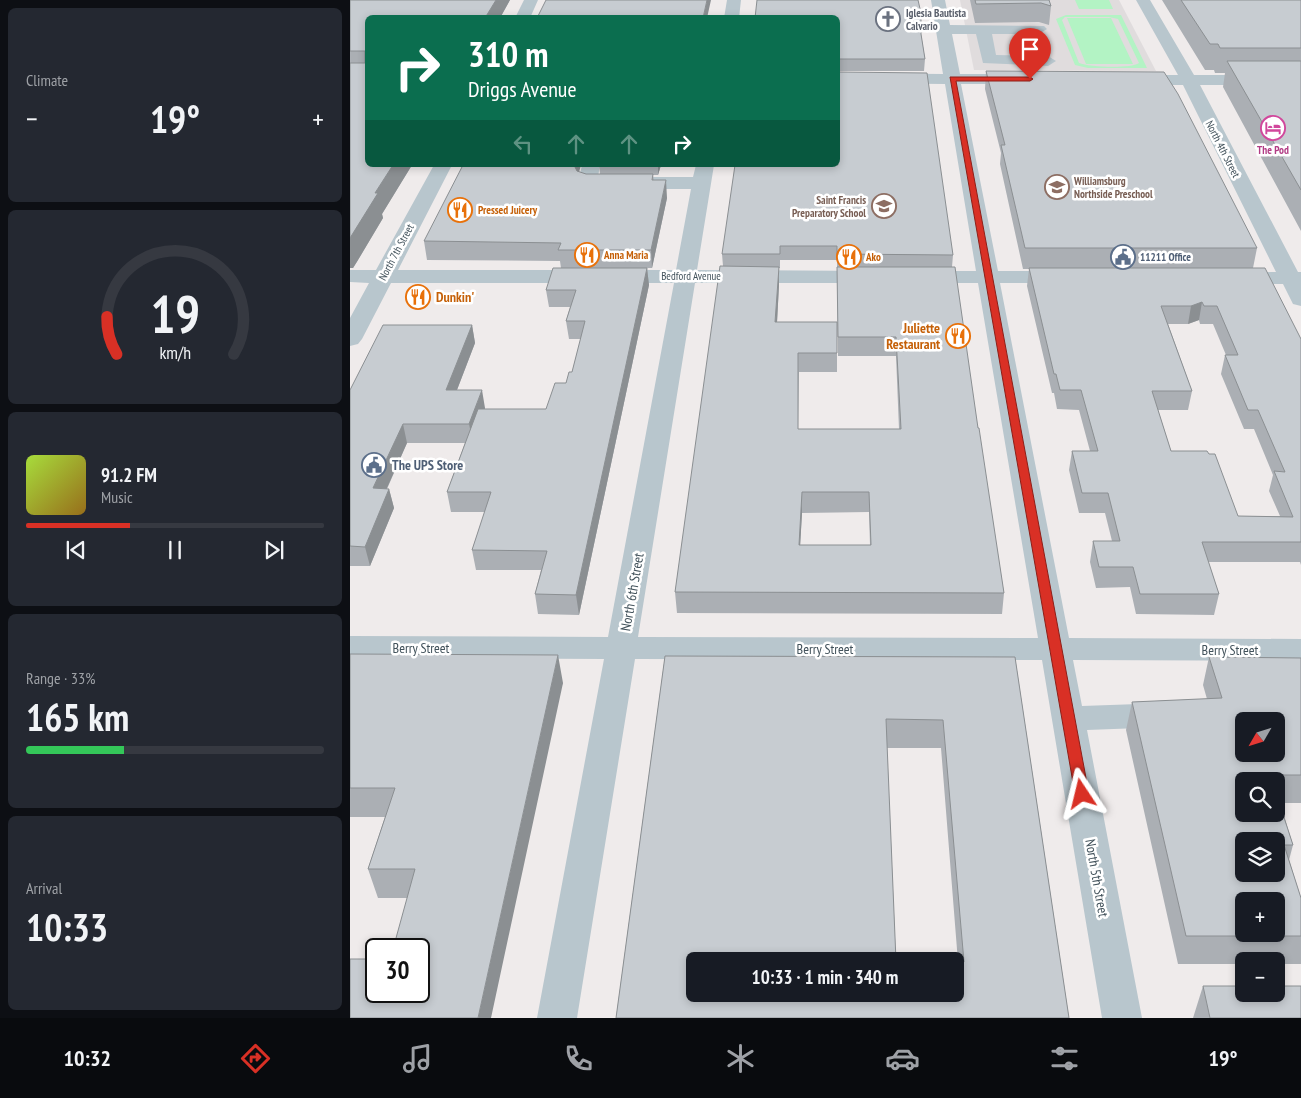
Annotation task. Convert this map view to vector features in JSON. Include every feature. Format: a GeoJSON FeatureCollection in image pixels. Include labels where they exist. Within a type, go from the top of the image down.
{"type":"FeatureCollection","features":[{"type":"Feature","properties":{"kind":"street"},"geometry":{"type":"LineString","coordinates":[[524,15],[531,0]]}},
{"type":"Feature","properties":{"kind":"street"},"geometry":{"type":"LineString","coordinates":[[732,15],[734,0]]}},
{"type":"Feature","properties":{"kind":"street","name":"North 5th Street"},"geometry":{"type":"LineString","coordinates":[[938,0],[1122,1018]]}},
{"type":"Feature","properties":{"kind":"street","name":"North 4th Street"},"geometry":{"type":"LineString","coordinates":[[1143,0],[1295,278],[1301,299]]}},
{"type":"Feature","properties":{"kind":"street"},"geometry":{"type":"LineString","coordinates":[[944,30],[984,37],[1039,29]]}},
{"type":"Feature","properties":{"kind":"street"},"geometry":{"type":"LineString","coordinates":[[984,37],[987,58],[994,62],[1048,53]]}},
{"type":"Feature","properties":{"kind":"street"},"geometry":{"type":"LineString","coordinates":[[840,78],[1040,79]]}},
{"type":"Feature","properties":{"kind":"street"},"geometry":{"type":"LineString","coordinates":[[1116,80],[1301,80]]}},
{"type":"Feature","properties":{"kind":"street","name":"North 7th Street"},"geometry":{"type":"LineString","coordinates":[[350,339],[442,167]]}},
{"type":"Feature","properties":{"kind":"street"},"geometry":{"type":"LineString","coordinates":[[591,167],[588,182],[704,174]]}},
{"type":"Feature","properties":{"kind":"street","name":"North 6th Street"},"geometry":{"type":"LineString","coordinates":[[557,1018],[704,174]]}},
{"type":"Feature","properties":{"kind":"street","name":"Bedford Avenue"},"geometry":{"type":"LineString","coordinates":[[350,276],[1090,277]]}},
{"type":"Feature","properties":{"kind":"street"},"geometry":{"type":"LineString","coordinates":[[1208,278],[1295,278]]}},
{"type":"Feature","properties":{"kind":"street","name":"Berry Street"},"geometry":{"type":"LineString","coordinates":[[350,648],[1301,650]]}},
{"type":"Feature","properties":{"kind":"street"},"geometry":{"type":"LineString","coordinates":[[1068,719],[1184,714]]}},
{"type":"Feature","properties":{"kind":"shaded area"},"geometry":{"type":"Polygon","coordinates":[[[960,0],[1119,0],[1156,71],[974,70],[960,0]]]}},
{"type":"Feature","properties":{"kind":"green space"},"geometry":{"type":"Polygon","coordinates":[[[1075,0],[1109,0],[1113,9],[1079,9],[1075,0]]]}},
{"type":"Feature","properties":{"kind":"green space"},"geometry":{"type":"Polygon","coordinates":[[[1066,15],[1121,15],[1147,68],[1088,68],[1075,65],[1056,19],[1066,15]],[[1065,17],[1062,20],[1079,63],[1109,67],[1139,63],[1118,19],[1109,17],[1065,17]]]}},
{"type":"Feature","properties":{"kind":"green space"},"geometry":{"type":"Polygon","coordinates":[[[1067,18],[1111,18],[1133,64],[1086,64],[1067,18]]]}},
{"type":"Feature","properties":{"kind":"building"},"geometry":{"type":"Polygon","coordinates":[[[350,0],[496,0],[487,15],[365,15],[365,51],[350,51],[350,0]]]}},
{"type":"Feature","properties":{"kind":"building"},"geometry":{"type":"Polygon","coordinates":[[[546,0],[707,0],[704,15],[538,15],[546,0]]]}},
{"type":"Feature","properties":{"kind":"building"},"geometry":{"type":"Polygon","coordinates":[[[757,0],[918,0],[925,59],[840,59],[840,15],[755,15],[757,0]]]}},
{"type":"Feature","properties":{"kind":"building"},"geometry":{"type":"Polygon","coordinates":[[[975,0],[1049,0],[1051,6],[1041,3],[976,4],[975,0]]]}},
{"type":"Feature","properties":{"kind":"building"},"geometry":{"type":"Polygon","coordinates":[[[1181,0],[1301,0],[1301,48],[1220,48],[1218,44],[1210,44],[1181,0]]]}},
{"type":"Feature","properties":{"kind":"building"},"geometry":{"type":"Polygon","coordinates":[[[1227,61],[1301,61],[1301,190],[1227,61]]]}},
{"type":"Feature","properties":{"kind":"building"},"geometry":{"type":"Polygon","coordinates":[[[350,63],[365,63],[365,167],[392,167],[350,238],[350,63]]]}},
{"type":"Feature","properties":{"kind":"building"},"geometry":{"type":"Polygon","coordinates":[[[986,71],[1164,72],[1178,94],[1257,248],[1025,248],[1001,145],[1005,145],[986,71]]]}},
{"type":"Feature","properties":{"kind":"building"},"geometry":{"type":"Polygon","coordinates":[[[840,72],[927,73],[953,255],[837,254],[837,246],[780,246],[780,254],[722,254],[735,167],[840,167],[840,72]]]}},
{"type":"Feature","properties":{"kind":"building"},"geometry":{"type":"Polygon","coordinates":[[[462,167],[575,167],[577,171],[586,174],[653,174],[652,180],[666,180],[651,250],[558,250],[561,243],[424,241],[462,167]]]}},
{"type":"Feature","properties":{"kind":"building"},"geometry":{"type":"Polygon","coordinates":[[[720,266],[779,267],[775,322],[837,322],[837,353],[798,353],[798,429],[901,429],[896,337],[838,337],[837,267],[955,267],[1004,593],[675,592],[720,266]],[[802,492],[799,545],[871,545],[869,492],[802,492]]]}},
{"type":"Feature","properties":{"kind":"building"},"geometry":{"type":"Polygon","coordinates":[[[553,268],[647,268],[576,595],[535,594],[547,551],[472,550],[491,492],[447,492],[478,409],[546,409],[555,383],[566,383],[569,372],[572,372],[585,321],[566,321],[576,290],[546,290],[553,268]]]}},
{"type":"Feature","properties":{"kind":"building"},"geometry":{"type":"Polygon","coordinates":[[[1029,268],[1265,268],[1301,339],[1301,542],[1202,542],[1219,594],[1140,594],[1133,567],[1099,567],[1093,541],[1120,541],[1108,493],[1082,493],[1072,451],[1098,451],[1081,390],[1060,390],[1056,374],[1054,374],[1029,268]],[[1202,302],[1191,306],[1161,306],[1192,391],[1152,391],[1171,451],[1207,451],[1209,454],[1215,454],[1238,516],[1293,517],[1274,471],[1285,472],[1258,410],[1248,410],[1225,355],[1238,355],[1217,306],[1204,306],[1202,302]]]}},
{"type":"Feature","properties":{"kind":"building"},"geometry":{"type":"Polygon","coordinates":[[[383,325],[472,325],[446,390],[482,390],[469,424],[403,424],[373,488],[389,489],[365,547],[350,546],[350,390],[383,325]]]}},
{"type":"Feature","properties":{"kind":"building"},"geometry":{"type":"Polygon","coordinates":[[[350,654],[558,655],[478,1018],[350,1018],[350,959],[365,959],[365,1003],[430,1003],[430,938],[396,938],[415,869],[368,869],[395,788],[350,788],[350,654]]]}},
{"type":"Feature","properties":{"kind":"building"},"geometry":{"type":"Polygon","coordinates":[[[665,656],[1015,657],[1069,1018],[616,1018],[665,656]],[[886,719],[896,952],[686,952],[686,1002],[964,1002],[963,952],[943,720],[886,719]]]}},
{"type":"Feature","properties":{"kind":"building"},"geometry":{"type":"Polygon","coordinates":[[[1209,657],[1301,658],[1301,775],[1285,775],[1285,772],[1235,772],[1235,822],[1285,821],[1293,845],[1285,845],[1285,832],[1235,832],[1235,882],[1285,882],[1285,848],[1301,898],[1301,936],[1285,936],[1285,892],[1235,892],[1235,936],[1186,936],[1132,702],[1222,698],[1209,657]]]}},
{"type":"Feature","properties":{"kind":"building"},"geometry":{"type":"Polygon","coordinates":[[[1203,986],[1235,986],[1235,1002],[1285,1002],[1285,986],[1301,986],[1301,1018],[1210,1018],[1203,986]]]}},
{"type":"Feature","properties":{"kind":"place","name":"Iglesia Bautista Calvario"},"geometry":{"type":"Point","coordinates":[888,19]}},
{"type":"Feature","properties":{"kind":"place","name":"The Pod"},"geometry":{"type":"Point","coordinates":[1273,128]}},
{"type":"Feature","properties":{"kind":"place","name":"Williamsburg Northside Preschool"},"geometry":{"type":"Point","coordinates":[1057,187]}},
{"type":"Feature","properties":{"kind":"place","name":"Saint Francis Preparatory School"},"geometry":{"type":"Point","coordinates":[884,206]}},
{"type":"Feature","properties":{"kind":"place","name":"Pressed Juicery"},"geometry":{"type":"Point","coordinates":[460,210]}},
{"type":"Feature","properties":{"kind":"place","name":"Anna Maria"},"geometry":{"type":"Point","coordinates":[587,255]}},
{"type":"Feature","properties":{"kind":"place","name":"Ako"},"geometry":{"type":"Point","coordinates":[849,257]}},
{"type":"Feature","properties":{"kind":"place","name":"11211 Office"},"geometry":{"type":"Point","coordinates":[1123,257]}},
{"type":"Feature","properties":{"kind":"place","name":"Dunkin'"},"geometry":{"type":"Point","coordinates":[418,297]}},
{"type":"Feature","properties":{"kind":"place","name":"Juliette Restaurant"},"geometry":{"type":"Point","coordinates":[958,336]}},
{"type":"Feature","properties":{"kind":"place","name":"The UPS Store"},"geometry":{"type":"Point","coordinates":[374,465]}},
{"type":"Feature","properties":{"kind":"route"},"geometry":{"type":"LineString","coordinates":[[1030,79],[952,78],[1082,794]]}}]}
